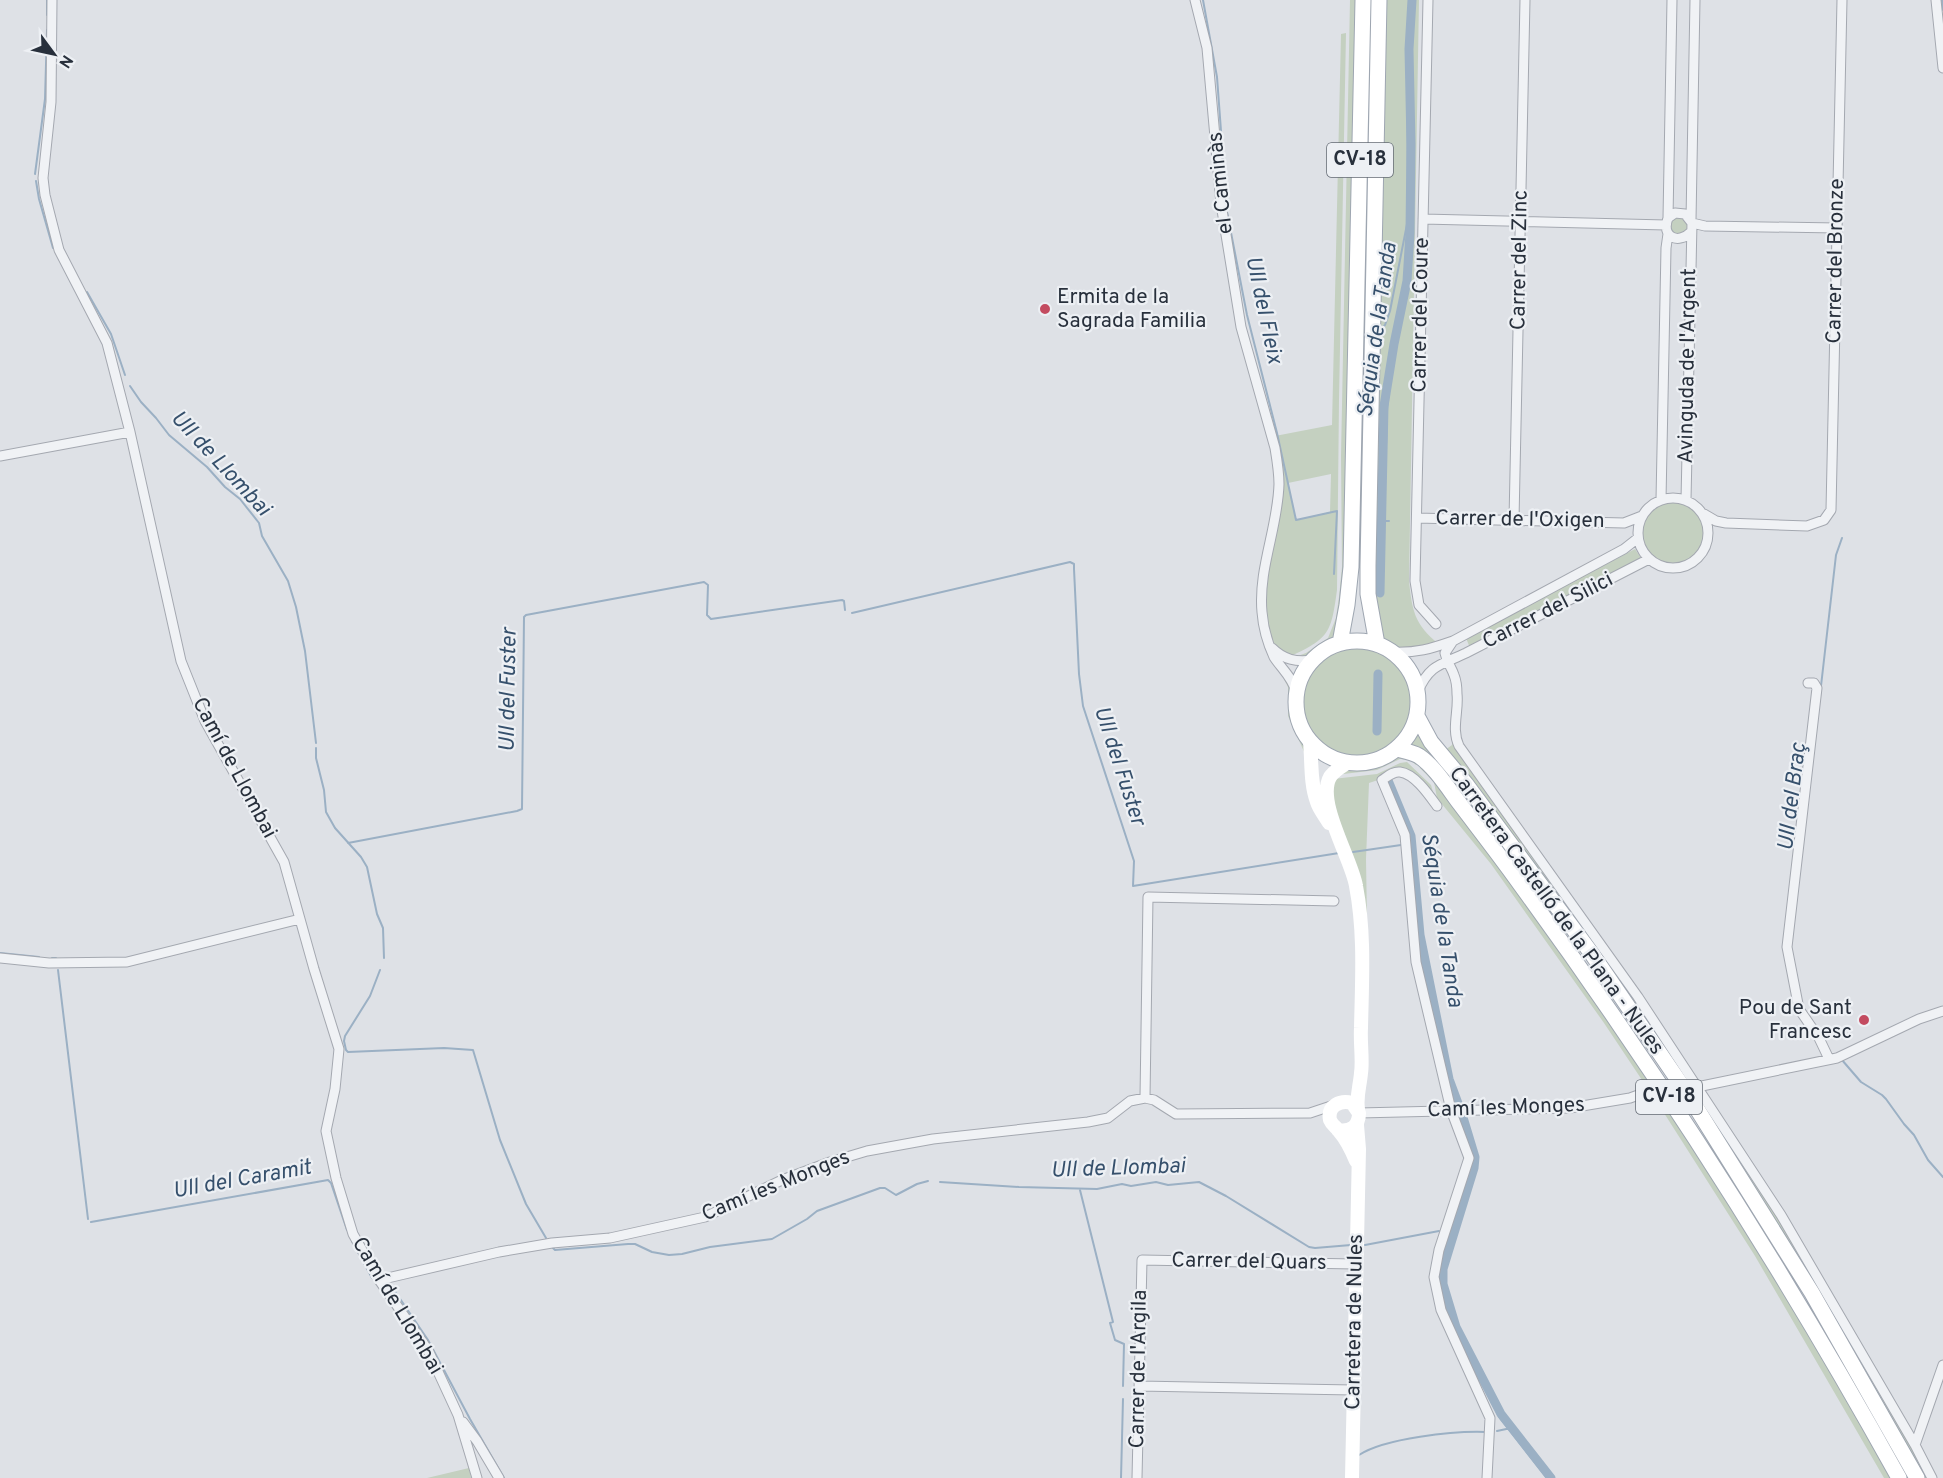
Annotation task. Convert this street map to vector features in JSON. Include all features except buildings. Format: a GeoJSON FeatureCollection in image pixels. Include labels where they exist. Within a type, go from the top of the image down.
{"type":"FeatureCollection","features":[{"type":"Feature","properties":{"kind":"main road","name":"CV-18"},"geometry":{"type":"LineString","coordinates":[[1340,643],[1351,567],[1363,0]]}},
{"type":"Feature","properties":{"kind":"main road","name":"CV-18"},"geometry":{"type":"LineString","coordinates":[[1377,644],[1368,594],[1368,566],[1379,0]]}},
{"type":"Feature","properties":{"kind":"main road"},"geometry":{"type":"LineString","coordinates":[[1359,640],[1377,644],[1392,652],[1409,669],[1418,691],[1417,716],[1410,733],[1397,749],[1377,761],[1347,763],[1327,756],[1310,742],[1297,718],[1296,692],[1302,675],[1312,660],[1324,650],[1340,643],[1359,640]]}},
{"type":"Feature","properties":{"kind":"main road","name":"Carretera Castelló de la Plana - Nules"},"geometry":{"type":"LineString","coordinates":[[1417,716],[1431,742],[1473,794],[1592,954],[1694,1104],[1812,1293],[1917,1478]]}},
{"type":"Feature","properties":{"kind":"main road","name":"Carretera de Nules"},"geometry":{"type":"LineString","coordinates":[[1310,742],[1312,786],[1317,804],[1337,834]]}},
{"type":"Feature","properties":{"kind":"main road","name":"Carretera Castelló de la Plana - Nules"},"geometry":{"type":"LineString","coordinates":[[1397,749],[1417,755],[1448,787],[1564,944],[1641,1054],[1784,1277],[1899,1478]]}},
{"type":"Feature","properties":{"kind":"main road","name":"Carretera de Nules"},"geometry":{"type":"LineString","coordinates":[[1347,763],[1330,776],[1327,798],[1337,834],[1355,880],[1361,911],[1363,943],[1360,1052],[1362,1072],[1356,1096],[1361,1116],[1352,1478]]}},
{"type":"Feature","properties":{"kind":"main road","name":"Carretera de Nules"},"geometry":{"type":"LineString","coordinates":[[1335,1105],[1350,1086],[1356,1072],[1360,1052]]}},
{"type":"Feature","properties":{"kind":"main road"},"geometry":{"type":"LineString","coordinates":[[1344,1101],[1352,1103],[1361,1116],[1352,1129],[1345,1131],[1334,1126],[1330,1113],[1335,1105],[1344,1101]]}},
{"type":"Feature","properties":{"kind":"main road","name":"Carretera de Nules"},"geometry":{"type":"LineString","coordinates":[[1334,1126],[1351,1149],[1358,1166]]}},
{"type":"Feature","properties":{"kind":"street","name":"Camí de Llombai"},"geometry":{"type":"LineString","coordinates":[[52,0],[51,102],[43,178],[59,250],[107,343],[130,432],[181,661],[204,721],[284,862],[339,1049],[335,1089],[326,1131],[329,1151],[353,1234],[379,1280],[428,1350],[458,1415],[477,1478]]}},
{"type":"Feature","properties":{"kind":"street","name":"el Caminàs"},"geometry":{"type":"LineString","coordinates":[[1195,0],[1207,48],[1221,204],[1234,290],[1241,327],[1278,466],[1279,485],[1262,589],[1262,614],[1274,656],[1293,683],[1296,692]]}},
{"type":"Feature","properties":{"kind":"street","name":"Carrer del Coure"},"geometry":{"type":"LineString","coordinates":[[1428,0],[1415,581],[1419,605],[1436,624]]}},
{"type":"Feature","properties":{"kind":"street","name":"Carrer del Zinc"},"geometry":{"type":"LineString","coordinates":[[1514,520],[1525,0]]}},
{"type":"Feature","properties":{"kind":"street","name":"Avinguda de l'Argent"},"geometry":{"type":"LineString","coordinates":[[1661,500],[1671,0]]}},
{"type":"Feature","properties":{"kind":"street","name":"Avinguda de l'Argent"},"geometry":{"type":"LineString","coordinates":[[1686,500],[1695,0]]}},
{"type":"Feature","properties":{"kind":"street","name":"Carrer del Bronze"},"geometry":{"type":"LineString","coordinates":[[1726,523],[1807,526],[1824,520],[1831,510],[1842,0]]}},
{"type":"Feature","properties":{"kind":"street"},"geometry":{"type":"LineString","coordinates":[[1936,0],[1943,68]]}},
{"type":"Feature","properties":{"kind":"street"},"geometry":{"type":"LineString","coordinates":[[1667,226],[1676,213],[1684,214],[1692,225],[1837,228]]}},
{"type":"Feature","properties":{"kind":"street"},"geometry":{"type":"LineString","coordinates":[[1423,219],[1667,226]]}},
{"type":"Feature","properties":{"kind":"street"},"geometry":{"type":"LineString","coordinates":[[1667,226],[1676,239],[1685,238],[1692,225]]}},
{"type":"Feature","properties":{"kind":"street"},"geometry":{"type":"LineString","coordinates":[[0,456],[130,432]]}},
{"type":"Feature","properties":{"kind":"street"},"geometry":{"type":"LineString","coordinates":[[1704,514],[1709,533],[1707,543],[1693,562],[1682,567],[1659,566],[1649,559],[1642,549],[1638,534],[1642,516],[1653,504],[1661,500],[1672,498],[1686,500],[1716,521],[1726,523]]}},
{"type":"Feature","properties":{"kind":"street","name":"Carrer de l'Oxigen"},"geometry":{"type":"LineString","coordinates":[[1417,518],[1624,522],[1642,516]]}},
{"type":"Feature","properties":{"kind":"street","name":"Carrer de l'Oxigen"},"geometry":{"type":"LineString","coordinates":[[1624,522],[1638,534]]}},
{"type":"Feature","properties":{"kind":"street"},"geometry":{"type":"LineString","coordinates":[[1709,533],[1726,523]]}},
{"type":"Feature","properties":{"kind":"street","name":"Carrer del Silici"},"geometry":{"type":"LineString","coordinates":[[1392,652],[1427,651],[1453,641],[1628,547],[1638,534]]}},
{"type":"Feature","properties":{"kind":"street","name":"Carrer del Silici"},"geometry":{"type":"LineString","coordinates":[[1418,691],[1424,676],[1430,670],[1649,559]]}},
{"type":"Feature","properties":{"kind":"street","name":"Carrer del Silici"},"geometry":{"type":"LineString","coordinates":[[1446,662],[1445,653],[1453,641]]}},
{"type":"Feature","properties":{"kind":"street"},"geometry":{"type":"LineString","coordinates":[[1271,647],[1284,658],[1312,660]]}},
{"type":"Feature","properties":{"kind":"street"},"geometry":{"type":"LineString","coordinates":[[1454,675],[1466,653]]}},
{"type":"Feature","properties":{"kind":"street"},"geometry":{"type":"LineString","coordinates":[[1446,662],[1454,675],[1458,697],[1455,728],[1459,746],[1627,981],[1781,1215],[1932,1478]]}},
{"type":"Feature","properties":{"kind":"street"},"geometry":{"type":"LineString","coordinates":[[1808,683],[1814,683],[1817,688],[1787,947],[1799,1009],[1819,1038],[1829,1059]]}},
{"type":"Feature","properties":{"kind":"street"},"geometry":{"type":"LineString","coordinates":[[1437,806],[1426,791],[1402,772],[1393,773],[1382,780],[1405,835],[1416,962],[1451,1110],[1469,1158],[1439,1251],[1434,1277],[1441,1310],[1490,1418],[1487,1478]]}},
{"type":"Feature","properties":{"kind":"street"},"geometry":{"type":"LineString","coordinates":[[1334,901],[1148,897],[1145,1098],[1154,1100],[1176,1114],[1310,1113],[1335,1105]]}},
{"type":"Feature","properties":{"kind":"street"},"geometry":{"type":"LineString","coordinates":[[0,958],[49,963],[127,962],[300,919]]}},
{"type":"Feature","properties":{"kind":"street"},"geometry":{"type":"LineString","coordinates":[[1697,1087],[1837,1058],[1919,1019],[1943,1011]]}},
{"type":"Feature","properties":{"kind":"street","name":"Camí les Monges"},"geometry":{"type":"LineString","coordinates":[[1361,1116],[1451,1110],[1570,1108],[1641,1094]]}},
{"type":"Feature","properties":{"kind":"street","name":"Camí les Monges"},"geometry":{"type":"LineString","coordinates":[[379,1280],[499,1252],[552,1243],[610,1238],[705,1217],[782,1180],[867,1151],[933,1139],[1088,1122],[1108,1118],[1130,1101],[1145,1098]]}},
{"type":"Feature","properties":{"kind":"street"},"geometry":{"type":"LineString","coordinates":[[1310,1113],[1334,1126]]}},
{"type":"Feature","properties":{"kind":"street","name":"Carrer del Quars"},"geometry":{"type":"LineString","coordinates":[[1142,1260],[1356,1264]]}},
{"type":"Feature","properties":{"kind":"street","name":"Carrer de l'Argila"},"geometry":{"type":"LineString","coordinates":[[1137,1478],[1142,1260]]}},
{"type":"Feature","properties":{"kind":"street"},"geometry":{"type":"LineString","coordinates":[[1915,1445],[1943,1365]]}},
{"type":"Feature","properties":{"kind":"street"},"geometry":{"type":"LineString","coordinates":[[1139,1386],[1353,1390]]}},
{"type":"Feature","properties":{"kind":"street"},"geometry":{"type":"LineString","coordinates":[[458,1415],[499,1478]]}},
{"type":"Feature","properties":{"kind":"green space"},"geometry":{"type":"Polygon","coordinates":[[[1350,0],[1359,0],[1346,579],[1336,634],[1318,651],[1307,656],[1295,657],[1306,653],[1328,638],[1336,618],[1342,567],[1341,456],[1350,0]]]}},
{"type":"Feature","properties":{"kind":"green space"},"geometry":{"type":"Polygon","coordinates":[[[1384,0],[1419,0],[1409,581],[1411,600],[1419,623],[1439,644],[1408,650],[1400,649],[1387,642],[1382,635],[1374,607],[1384,0]]]}},
{"type":"Feature","properties":{"kind":"green space"},"geometry":{"type":"Polygon","coordinates":[[[1346,33],[1337,590],[1333,616],[1321,639],[1289,657],[1273,646],[1268,634],[1264,589],[1280,504],[1275,436],[1332,425],[1341,34],[1346,33]],[[1331,474],[1288,483],[1296,520],[1330,512],[1331,474]]]}},
{"type":"Feature","properties":{"kind":"green space"},"geometry":{"type":"Polygon","coordinates":[[[1684,216],[1690,228],[1680,236],[1671,232],[1670,222],[1674,217],[1684,216]]]}},
{"type":"Feature","properties":{"kind":"green space"},"geometry":{"type":"Polygon","coordinates":[[[1673,502],[1695,511],[1704,533],[1695,555],[1673,564],[1651,555],[1642,533],[1651,511],[1673,502]]]}},
{"type":"Feature","properties":{"kind":"green space"},"geometry":{"type":"Polygon","coordinates":[[[1635,549],[1641,558],[1470,648],[1466,638],[1635,549]]]}},
{"type":"Feature","properties":{"kind":"green space"},"geometry":{"type":"Polygon","coordinates":[[[1357,647],[1378,651],[1396,663],[1408,681],[1412,702],[1408,723],[1396,741],[1378,753],[1357,757],[1336,753],[1318,741],[1306,723],[1302,702],[1306,681],[1318,663],[1336,651],[1357,647]]]}},
{"type":"Feature","properties":{"kind":"green space"},"geometry":{"type":"Polygon","coordinates":[[[1285,674],[1292,688],[1291,705],[1294,723],[1307,746],[1306,756],[1288,716],[1288,687],[1284,679],[1285,674]]]}},
{"type":"Feature","properties":{"kind":"green space"},"geometry":{"type":"Polygon","coordinates":[[[1419,728],[1434,753],[1428,757],[1406,747],[1419,728]]]}},
{"type":"Feature","properties":{"kind":"green space"},"geometry":{"type":"Polygon","coordinates":[[[1453,741],[1514,831],[1625,985],[1745,1162],[1931,1478],[1924,1478],[1828,1309],[1445,750],[1452,745],[1453,741]]]}},
{"type":"Feature","properties":{"kind":"green space"},"geometry":{"type":"Polygon","coordinates":[[[1400,756],[1419,763],[1416,765],[1410,760],[1400,759],[1377,770],[1335,775],[1344,769],[1375,767],[1400,756]]]}},
{"type":"Feature","properties":{"kind":"green space"},"geometry":{"type":"Polygon","coordinates":[[[1407,762],[1431,785],[1435,799],[1402,772],[1369,783],[1366,859],[1367,919],[1333,813],[1333,779],[1377,774],[1407,762]]]}},
{"type":"Feature","properties":{"kind":"green space"},"geometry":{"type":"Polygon","coordinates":[[[1422,766],[1523,894],[1724,1189],[1894,1478],[1884,1478],[1755,1256],[1664,1113],[1604,1023],[1491,864],[1437,798],[1434,782],[1420,768],[1422,766]]]}},
{"type":"Feature","properties":{"kind":"green space"},"geometry":{"type":"Polygon","coordinates":[[[469,1468],[471,1478],[427,1478],[469,1468]]]}},
{"type":"Feature","properties":{"kind":"waterway","name":"Ull de Llombai"},"geometry":{"type":"LineString","coordinates":[[47,0],[47,15]]}},
{"type":"Feature","properties":{"kind":"waterway","name":"Ull del Fleix"},"geometry":{"type":"LineString","coordinates":[[1203,0],[1217,77],[1227,212],[1247,315],[1296,520],[1337,511],[1334,574]]}},
{"type":"Feature","properties":{"kind":"waterway","name":"Séquia de la Tanda"},"geometry":{"type":"LineString","coordinates":[[1380,330],[1385,325],[1390,311],[1408,219],[1407,38],[1410,0]]}},
{"type":"Feature","properties":{"kind":"waterway","name":"Séquia de la Tanda"},"geometry":{"type":"LineString","coordinates":[[1380,593],[1384,406],[1407,281],[1410,233],[1409,49],[1412,0]]}},
{"type":"Feature","properties":{"kind":"waterway"},"geometry":{"type":"LineString","coordinates":[[1942,0],[1943,10]]}},
{"type":"Feature","properties":{"kind":"waterway","name":"Ull de Llombai"},"geometry":{"type":"LineString","coordinates":[[35,174],[45,99],[47,30]]}},
{"type":"Feature","properties":{"kind":"waterway","name":"Ull de Llombai"},"geometry":{"type":"LineString","coordinates":[[36,181],[53,248]]}},
{"type":"Feature","properties":{"kind":"waterway","name":"Séquia de la Tanda"},"geometry":{"type":"LineString","coordinates":[[1389,521],[1384,521],[1387,410],[1391,374],[1409,280],[1407,279]]}},
{"type":"Feature","properties":{"kind":"waterway","name":"Ull de Llombai"},"geometry":{"type":"LineString","coordinates":[[87,292],[111,334],[125,375]]}},
{"type":"Feature","properties":{"kind":"waterway","name":"Ull de Llombai"},"geometry":{"type":"LineString","coordinates":[[130,386],[169,435],[240,499],[259,523],[262,536],[288,581],[296,607],[305,651],[316,743]]}},
{"type":"Feature","properties":{"kind":"waterway","name":"Ull del Braç"},"geometry":{"type":"LineString","coordinates":[[1821,686],[1836,555],[1842,538]]}},
{"type":"Feature","properties":{"kind":"waterway","name":"Ull del Fuster"},"geometry":{"type":"LineString","coordinates":[[852,613],[1070,562],[1074,564],[1079,674],[1083,706],[1134,861],[1133,886],[1339,853]]}},
{"type":"Feature","properties":{"kind":"waterway","name":"Ull del Fuster"},"geometry":{"type":"LineString","coordinates":[[348,843],[522,809],[524,617],[526,615],[704,582],[708,585],[707,615],[711,619],[842,600],[845,610]]}},
{"type":"Feature","properties":{"kind":"waterway","name":"Séquia de la Tanda"},"geometry":{"type":"LineString","coordinates":[[1377,731],[1378,674]]}},
{"type":"Feature","properties":{"kind":"waterway","name":"Ull de Llombai"},"geometry":{"type":"LineString","coordinates":[[316,748],[326,812],[335,828],[367,867],[377,914],[383,928],[384,958]]}},
{"type":"Feature","properties":{"kind":"waterway","name":"Séquia de la Tanda"},"geometry":{"type":"LineString","coordinates":[[1387,778],[1411,836],[1420,935],[1449,1079],[1459,1106]]}},
{"type":"Feature","properties":{"kind":"waterway","name":"Ull del Fuster"},"geometry":{"type":"LineString","coordinates":[[1353,852],[1401,845]]}},
{"type":"Feature","properties":{"kind":"waterway","name":"Séquia de la Tanda"},"geometry":{"type":"LineString","coordinates":[[1418,938],[1437,1032]]}},
{"type":"Feature","properties":{"kind":"waterway","name":"Ull del Caramit"},"geometry":{"type":"LineString","coordinates":[[0,953],[39,957]]}},
{"type":"Feature","properties":{"kind":"waterway","name":"Ull del Caramit"},"geometry":{"type":"LineString","coordinates":[[58,970],[88,1219]]}},
{"type":"Feature","properties":{"kind":"waterway","name":"Ull de Llombai"},"geometry":{"type":"LineString","coordinates":[[380,970],[370,996],[345,1036],[346,1050],[348,1052],[444,1048],[473,1050],[500,1140],[526,1204],[546,1238]]}},
{"type":"Feature","properties":{"kind":"waterway","name":"Ull del Braç"},"geometry":{"type":"LineString","coordinates":[[1842,1060],[1861,1082],[1886,1099],[1914,1135],[1928,1160],[1943,1177]]}},
{"type":"Feature","properties":{"kind":"waterway","name":"Séquia de la Tanda"},"geometry":{"type":"LineString","coordinates":[[1449,1084],[1455,1101]]}},
{"type":"Feature","properties":{"kind":"waterway","name":"Séquia de la Tanda"},"geometry":{"type":"LineString","coordinates":[[1462,1114],[1475,1157],[1474,1168],[1443,1269],[1443,1284],[1456,1327],[1501,1414],[1551,1478]]}},
{"type":"Feature","properties":{"kind":"waterway","name":"Séquia de la Tanda"},"geometry":{"type":"LineString","coordinates":[[1460,1116],[1470,1147]]}},
{"type":"Feature","properties":{"kind":"waterway"},"geometry":{"type":"LineString","coordinates":[[1449,1317],[1441,1290],[1440,1267],[1447,1238],[1472,1164]]}},
{"type":"Feature","properties":{"kind":"waterway","name":"Ull del Caramit"},"geometry":{"type":"LineString","coordinates":[[91,1222],[328,1180],[347,1230]]}},
{"type":"Feature","properties":{"kind":"waterway","name":"Ull de Llombai"},"geometry":{"type":"LineString","coordinates":[[552,1247],[555,1250],[635,1244],[652,1252],[669,1255],[772,1239],[817,1211],[880,1188],[885,1188],[896,1195],[928,1181]]}},
{"type":"Feature","properties":{"kind":"waterway","name":"Ull de Llombai"},"geometry":{"type":"LineString","coordinates":[[940,1182],[1097,1189],[1122,1184],[1131,1186],[1156,1182],[1168,1185],[1199,1182],[1309,1247],[1351,1245]]}},
{"type":"Feature","properties":{"kind":"waterway"},"geometry":{"type":"LineString","coordinates":[[1080,1190],[1113,1322],[1110,1323],[1115,1340],[1124,1344],[1123,1386]]}},
{"type":"Feature","properties":{"kind":"waterway","name":"Ull de Llombai"},"geometry":{"type":"LineString","coordinates":[[1365,1245],[1439,1231]]}},
{"type":"Feature","properties":{"kind":"waterway","name":"Ull del Caramit"},"geometry":{"type":"LineString","coordinates":[[352,1241],[372,1278]]}},
{"type":"Feature","properties":{"kind":"waterway","name":"Ull del Caramit"},"geometry":{"type":"LineString","coordinates":[[385,1281],[390,1284],[428,1340],[504,1478]]}},
{"type":"Feature","properties":{"kind":"waterway","name":"Séquia de la Tanda"},"geometry":{"type":"LineString","coordinates":[[1460,1342],[1500,1418],[1547,1478]]}},
{"type":"Feature","properties":{"kind":"waterway"},"geometry":{"type":"LineString","coordinates":[[1121,1478],[1123,1399]]}},
{"type":"Feature","properties":{"kind":"waterway"},"geometry":{"type":"LineString","coordinates":[[1497,1431],[1511,1428]]}},
{"type":"Feature","properties":{"kind":"waterway"},"geometry":{"type":"LineString","coordinates":[[1359,1455],[1385,1444],[1402,1440],[1438,1434],[1485,1432]]}},
{"type":"Feature","properties":{"kind":"place","name":"Ermita de la Sagrada Familia"},"geometry":{"type":"Point","coordinates":[1045,309]}},
{"type":"Feature","properties":{"kind":"place","name":"Pou de Sant Francesc"},"geometry":{"type":"Point","coordinates":[1864,1020]}}]}
